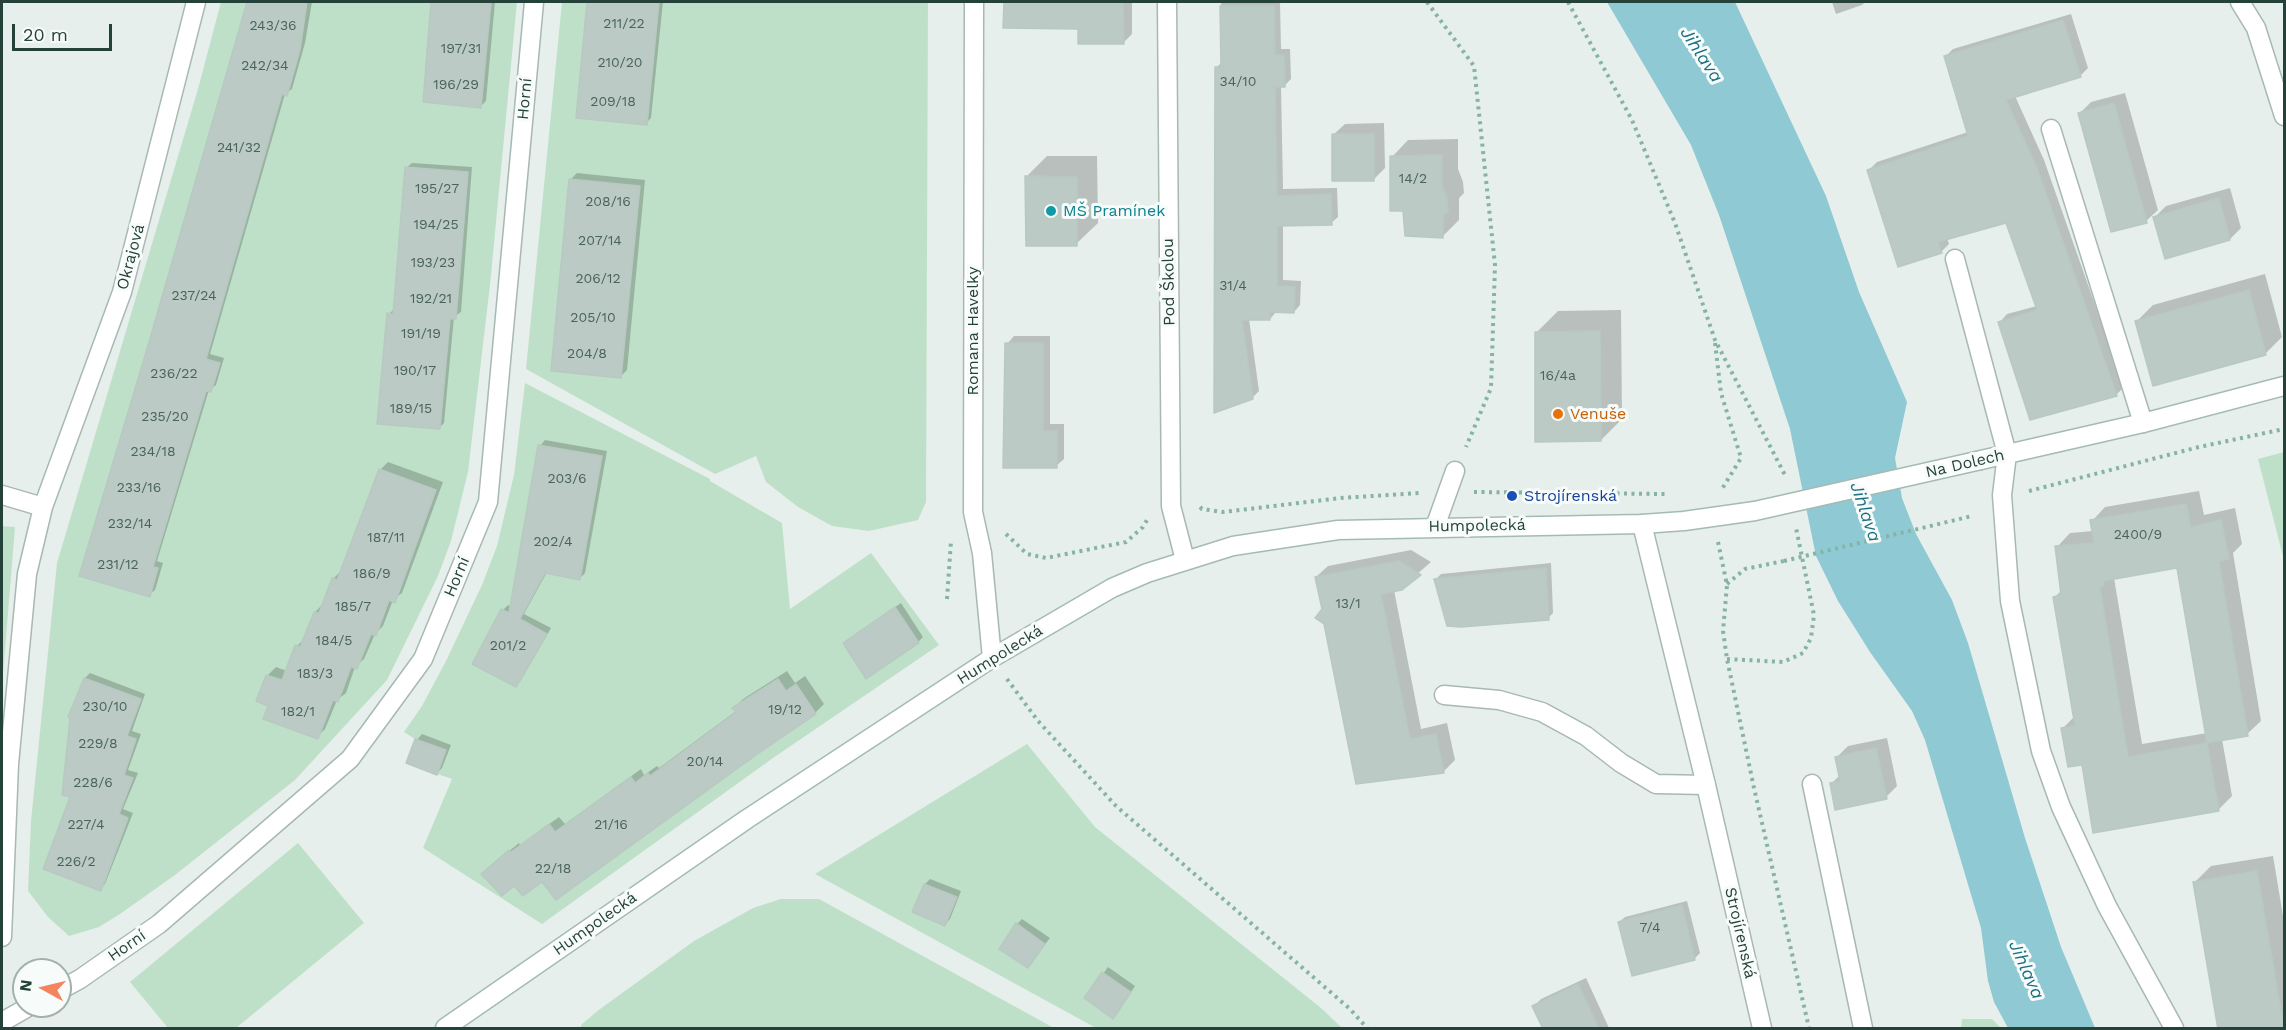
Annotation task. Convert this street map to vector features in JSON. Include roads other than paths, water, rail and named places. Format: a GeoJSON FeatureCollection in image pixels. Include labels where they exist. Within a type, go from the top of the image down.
{"type":"FeatureCollection","features":[{"type":"Feature","properties":{"kind":"street","name":"Okrajová"},"geometry":{"type":"LineString","coordinates":[[2,937],[9,764],[26,586],[43,507],[122,292],[196,2]]}},
{"type":"Feature","properties":{"kind":"street","name":"Horní"},"geometry":{"type":"LineString","coordinates":[[72,983],[159,924],[350,759],[423,659],[488,502],[534,2]]}},
{"type":"Feature","properties":{"kind":"street","name":"Romana Havelky"},"geometry":{"type":"LineString","coordinates":[[974,2],[973,513],[982,553],[992,658]]}},
{"type":"Feature","properties":{"kind":"street","name":"Pod Školou"},"geometry":{"type":"LineString","coordinates":[[1167,2],[1171,506],[1185,560]]}},
{"type":"Feature","properties":{"kind":"street"},"geometry":{"type":"LineString","coordinates":[[2240,2],[2256,28],[2284,116]]}},
{"type":"Feature","properties":{"kind":"street"},"geometry":{"type":"LineString","coordinates":[[2051,129],[2143,423]]}},
{"type":"Feature","properties":{"kind":"street"},"geometry":{"type":"LineString","coordinates":[[1955,259],[2007,454],[2002,498],[2010,600],[2041,751],[2061,807],[2107,906],[2174,1029]]}},
{"type":"Feature","properties":{"kind":"street","name":"Na Dolech"},"geometry":{"type":"LineString","coordinates":[[1642,524],[1714,517],[1755,510],[2143,423],[2284,386]]}},
{"type":"Feature","properties":{"kind":"street"},"geometry":{"type":"LineString","coordinates":[[1435,527],[1455,471]]}},
{"type":"Feature","properties":{"kind":"street"},"geometry":{"type":"LineString","coordinates":[[2,495],[43,507]]}},
{"type":"Feature","properties":{"kind":"street","name":"Humpolecká"},"geometry":{"type":"LineString","coordinates":[[445,1029],[747,819],[992,658],[1112,588],[1147,573],[1233,546],[1311,533],[1435,527],[1642,524]]}},
{"type":"Feature","properties":{"kind":"street","name":"Strojírenská"},"geometry":{"type":"LineString","coordinates":[[1642,524],[1706,785],[1762,1029]]}},
{"type":"Feature","properties":{"kind":"street"},"geometry":{"type":"LineString","coordinates":[[1444,695],[1499,700],[1542,712],[1586,736],[1622,763],[1656,784],[1706,785]]}},
{"type":"Feature","properties":{"kind":"street"},"geometry":{"type":"LineString","coordinates":[[1812,784],[1863,1029]]}},
{"type":"Feature","properties":{"kind":"water","name":"Jihlava"},"geometry":{"type":"Polygon","coordinates":[[[1607,2],[1735,2],[1826,196],[1859,292],[1907,402],[1895,458],[1902,498],[1916,534],[1952,600],[1968,643],[2025,838],[2061,947],[2095,1028],[2008,1028],[1994,1002],[1988,981],[1981,928],[1925,740],[1912,711],[1870,652],[1838,601],[1816,556],[1790,429],[1719,215],[1691,145],[1607,2]]]}},
{"type":"Feature","properties":{"kind":"place","name":"MŠ Pramínek"},"geometry":{"type":"Point","coordinates":[1051,211]}},
{"type":"Feature","properties":{"kind":"place","name":"Venuše"},"geometry":{"type":"Point","coordinates":[1558,414]}},
{"type":"Feature","properties":{"kind":"place","name":"Strojírenská"},"geometry":{"type":"Point","coordinates":[1512,496]}}]}
